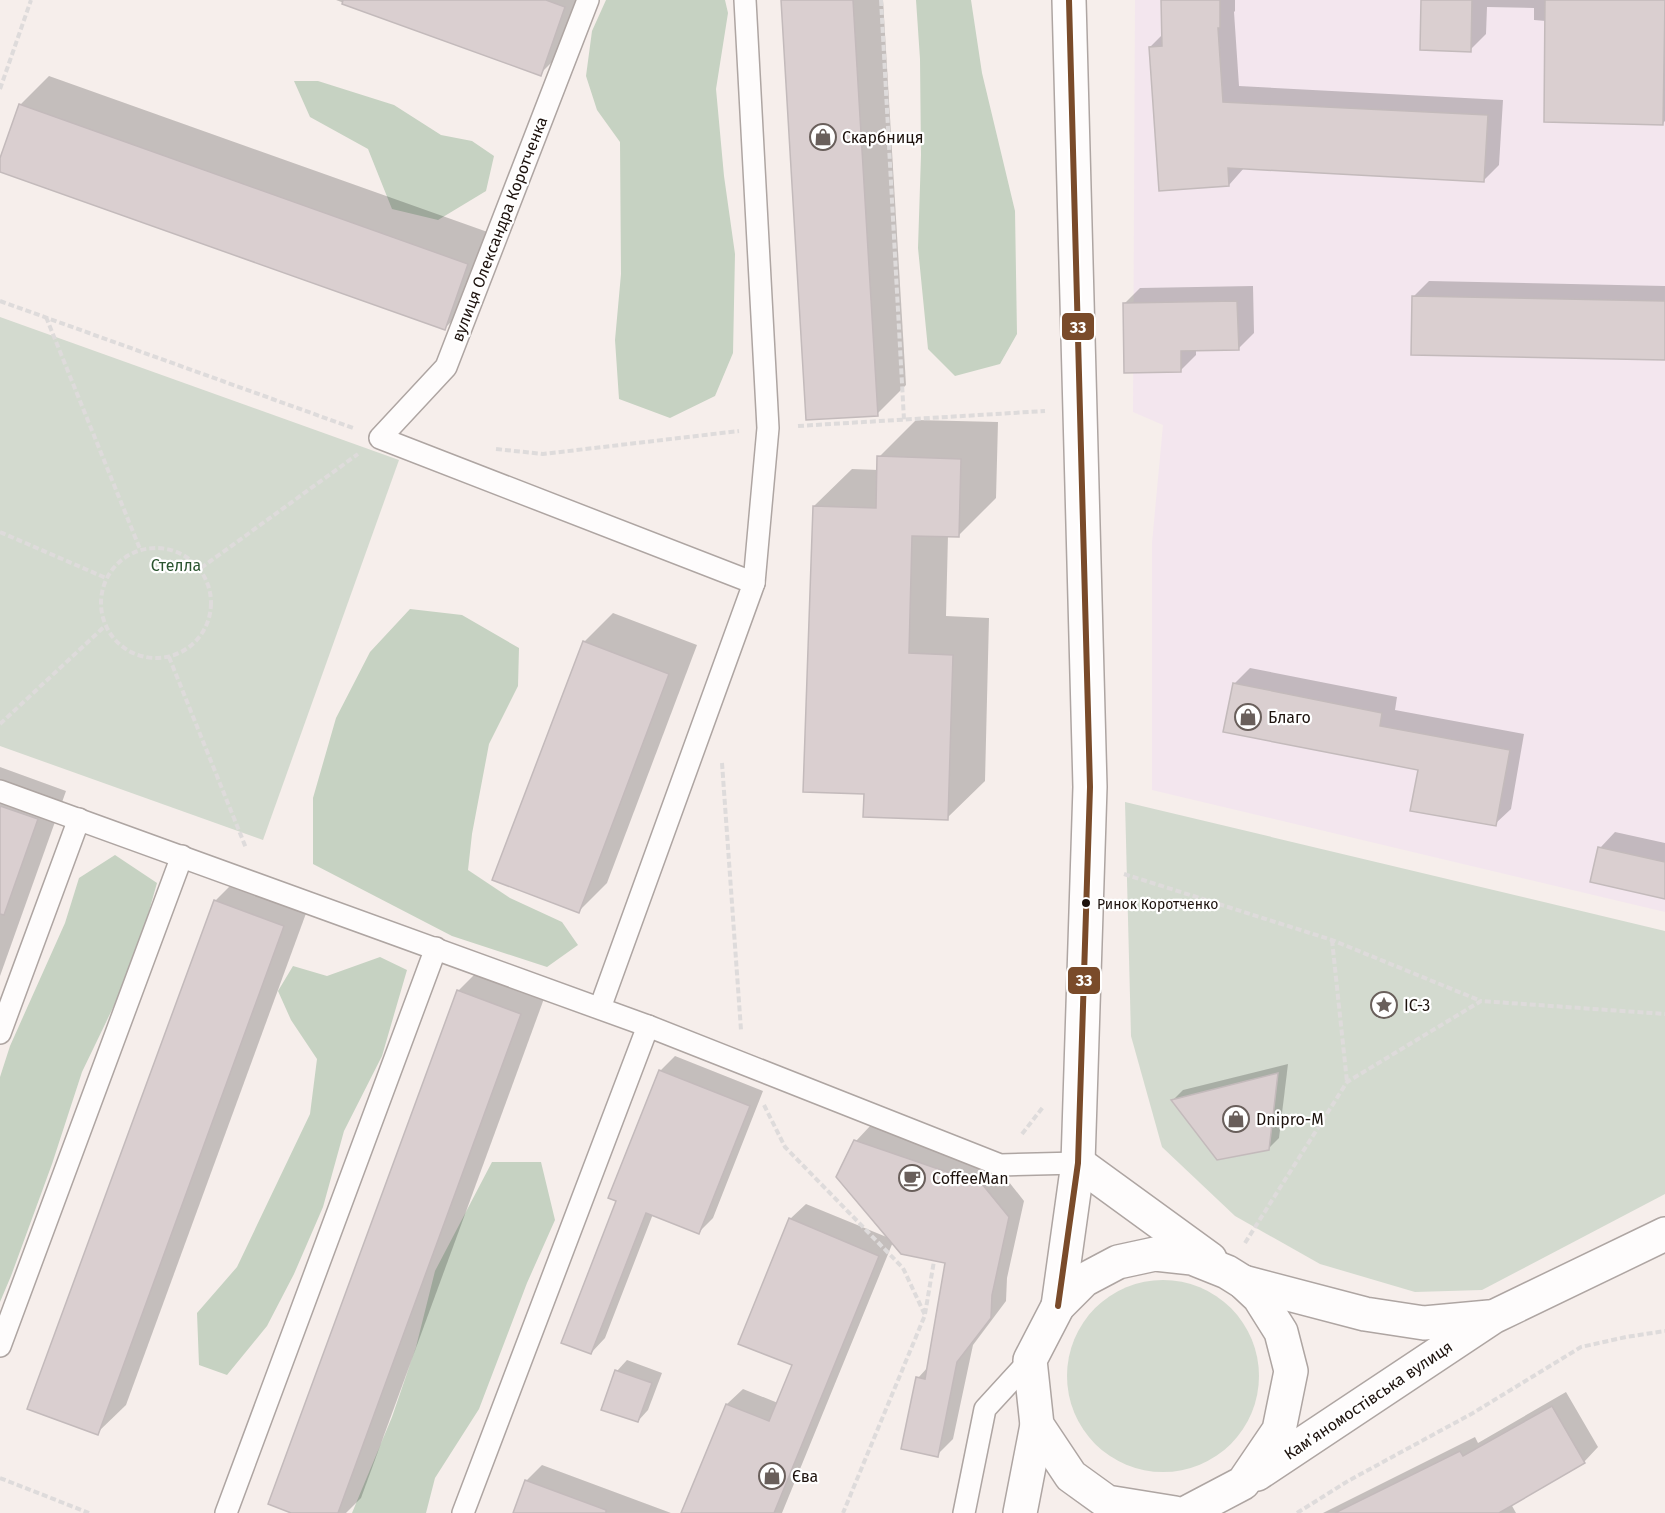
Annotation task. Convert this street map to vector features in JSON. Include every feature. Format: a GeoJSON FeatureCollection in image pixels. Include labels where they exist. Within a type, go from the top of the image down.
{"type":"FeatureCollection","features":[{"type":"Feature","properties":{"kind":"main road"},"geometry":{"type":"LineString","coordinates":[[1058,1306],[1078,1162],[1090,787],[1069,0]]}},
{"type":"Feature","properties":{"kind":"main road"},"geometry":{"type":"LineString","coordinates":[[1078,1162],[1235,1277],[1259,1298],[1281,1332],[1291,1371],[1279,1430],[1243,1483]]}},
{"type":"Feature","properties":{"kind":"main road","name":"Камʼяномостівська вулиця"},"geometry":{"type":"LineString","coordinates":[[1186,1513],[1243,1483],[1493,1317],[1665,1234]]}},
{"type":"Feature","properties":{"kind":"main road"},"geometry":{"type":"LineString","coordinates":[[1020,1513],[1037,1425],[1030,1360],[1058,1306],[1084,1280],[1118,1262],[1155,1254],[1192,1258],[1235,1277]]}},
{"type":"Feature","properties":{"kind":"main road","name":"Камʼяномостівська вулиця"},"geometry":{"type":"LineString","coordinates":[[1235,1277],[1365,1314],[1424,1323],[1493,1317]]}},
{"type":"Feature","properties":{"kind":"main road"},"geometry":{"type":"LineString","coordinates":[[1037,1425],[1071,1476],[1107,1502],[1174,1513]]}},
{"type":"Feature","properties":{"kind":"lane","name":"вулиця Олександра Коротченка"},"geometry":{"type":"LineString","coordinates":[[380,438],[446,366],[588,0]]}},
{"type":"Feature","properties":{"kind":"lane"},"geometry":{"type":"LineString","coordinates":[[600,1008],[754,583],[768,428],[745,0]]}},
{"type":"Feature","properties":{"kind":"lane"},"geometry":{"type":"LineString","coordinates":[[380,438],[754,583]]}},
{"type":"Feature","properties":{"kind":"lane"},"geometry":{"type":"LineString","coordinates":[[0,790],[600,1008],[1000,1165],[1078,1162]]}},
{"type":"Feature","properties":{"kind":"lane"},"geometry":{"type":"LineString","coordinates":[[0,1033],[79,819]]}},
{"type":"Feature","properties":{"kind":"lane"},"geometry":{"type":"LineString","coordinates":[[0,1346],[182,856]]}},
{"type":"Feature","properties":{"kind":"lane"},"geometry":{"type":"LineString","coordinates":[[226,1513],[436,948]]}},
{"type":"Feature","properties":{"kind":"lane"},"geometry":{"type":"LineString","coordinates":[[463,1513],[648,1026]]}},
{"type":"Feature","properties":{"kind":"lane"},"geometry":{"type":"LineString","coordinates":[[964,1513],[985,1409],[1030,1360]]}},
{"type":"Feature","properties":{"kind":"path"},"geometry":{"type":"LineString","coordinates":[[0,89],[32,0]]}},
{"type":"Feature","properties":{"kind":"path"},"geometry":{"type":"LineString","coordinates":[[881,0],[904,420]]}},
{"type":"Feature","properties":{"kind":"path"},"geometry":{"type":"LineString","coordinates":[[0,301],[380,438]]}},
{"type":"Feature","properties":{"kind":"path"},"geometry":{"type":"LineString","coordinates":[[46,317],[140,549]]}},
{"type":"Feature","properties":{"kind":"path"},"geometry":{"type":"LineString","coordinates":[[485,448],[543,454],[768,428],[1081,408]]}},
{"type":"Feature","properties":{"kind":"path"},"geometry":{"type":"LineString","coordinates":[[201,568],[380,438]]}},
{"type":"Feature","properties":{"kind":"path"},"geometry":{"type":"LineString","coordinates":[[0,532],[106,578]]}},
{"type":"Feature","properties":{"kind":"path"},"geometry":{"type":"LineString","coordinates":[[160,546],[186,555],[201,568],[211,591],[212,610],[201,636],[187,650],[169,657],[153,658],[134,654],[118,643],[105,626],[100,608],[101,596],[106,578],[117,562],[140,549],[160,546]]}},
{"type":"Feature","properties":{"kind":"path"},"geometry":{"type":"LineString","coordinates":[[0,724],[105,626]]}},
{"type":"Feature","properties":{"kind":"path"},"geometry":{"type":"LineString","coordinates":[[169,657],[260,883]]}},
{"type":"Feature","properties":{"kind":"path"},"geometry":{"type":"LineString","coordinates":[[1089,862],[1332,940],[1481,1001],[1665,1014]]}},
{"type":"Feature","properties":{"kind":"path"},"geometry":{"type":"LineString","coordinates":[[1332,940],[1347,1082]]}},
{"type":"Feature","properties":{"kind":"path"},"geometry":{"type":"LineString","coordinates":[[1235,1277],[1347,1082],[1481,1001]]}},
{"type":"Feature","properties":{"kind":"path"},"geometry":{"type":"LineString","coordinates":[[1000,1165],[1048,1100]]}},
{"type":"Feature","properties":{"kind":"path"},"geometry":{"type":"LineString","coordinates":[[925,1315],[934,1261]]}},
{"type":"Feature","properties":{"kind":"path"},"geometry":{"type":"LineString","coordinates":[[1297,1513],[1348,1481],[1473,1413],[1581,1347],[1665,1331]]}},
{"type":"Feature","properties":{"kind":"path"},"geometry":{"type":"LineString","coordinates":[[0,1478],[89,1513]]}},
{"type":"Feature","properties":{"kind":"shaded area"},"geometry":{"type":"Polygon","coordinates":[[[1135,0],[1665,0],[1665,912],[1152,790],[1152,543],[1163,425],[1133,412],[1135,0]]]}},
{"type":"Feature","properties":{"kind":"green space"},"geometry":{"type":"Polygon","coordinates":[[[606,0],[725,0],[728,13],[716,89],[724,176],[735,254],[733,353],[715,396],[670,418],[619,399],[615,340],[621,274],[620,142],[597,110],[586,76],[592,31],[606,0]]]}},
{"type":"Feature","properties":{"kind":"green space"},"geometry":{"type":"Polygon","coordinates":[[[916,0],[971,0],[982,73],[1015,211],[1017,334],[1000,364],[955,376],[928,349],[918,248],[921,155],[920,59],[916,0]]]}},
{"type":"Feature","properties":{"kind":"green space"},"geometry":{"type":"Polygon","coordinates":[[[294,81],[318,81],[394,105],[441,135],[472,141],[494,156],[486,191],[438,220],[392,209],[368,149],[310,117],[294,81]]]}},
{"type":"Feature","properties":{"kind":"green space","name":"Стелла"},"geometry":{"type":"Polygon","coordinates":[[[0,317],[399,460],[263,840],[0,746],[0,317]]]}},
{"type":"Feature","properties":{"kind":"green space"},"geometry":{"type":"Polygon","coordinates":[[[410,609],[462,615],[519,648],[518,686],[489,744],[472,834],[468,870],[510,898],[562,922],[578,945],[547,967],[452,936],[313,864],[313,798],[336,718],[370,652],[410,609]]]}},
{"type":"Feature","properties":{"kind":"green space"},"geometry":{"type":"Polygon","coordinates":[[[1125,802],[1665,931],[1665,1194],[1482,1290],[1415,1292],[1320,1264],[1235,1216],[1162,1147],[1131,1036],[1125,802]]]}},
{"type":"Feature","properties":{"kind":"green space"},"geometry":{"type":"Polygon","coordinates":[[[115,855],[157,883],[134,964],[82,1072],[52,1164],[0,1302],[0,1077],[10,1046],[65,923],[79,878],[115,855]]]}},
{"type":"Feature","properties":{"kind":"green space"},"geometry":{"type":"Polygon","coordinates":[[[380,957],[407,970],[382,1056],[344,1131],[323,1207],[294,1274],[267,1326],[227,1375],[199,1365],[197,1313],[237,1267],[310,1114],[317,1059],[291,1020],[278,991],[293,966],[327,976],[380,957]]]}},
{"type":"Feature","properties":{"kind":"green space"},"geometry":{"type":"Polygon","coordinates":[[[492,1162],[541,1162],[555,1220],[527,1283],[479,1409],[435,1478],[426,1513],[352,1513],[392,1417],[416,1347],[435,1271],[492,1162]]]}},
{"type":"Feature","properties":{"kind":"green space"},"geometry":{"type":"Polygon","coordinates":[[[1154,1280],[1172,1280],[1200,1287],[1217,1296],[1231,1308],[1243,1322],[1252,1339],[1259,1376],[1252,1413],[1243,1430],[1231,1444],[1217,1456],[1200,1465],[1172,1472],[1154,1472],[1126,1465],[1109,1456],[1083,1430],[1071,1404],[1067,1385],[1067,1367],[1074,1339],[1083,1322],[1109,1296],[1135,1284],[1154,1280]]]}},
{"type":"Feature","properties":{"kind":"building"},"geometry":{"type":"Polygon","coordinates":[[[343,0],[546,0],[565,7],[541,76],[342,4],[343,0]]]}},
{"type":"Feature","properties":{"kind":"building"},"geometry":{"type":"Polygon","coordinates":[[[781,0],[853,0],[878,416],[806,420],[781,0]]]}},
{"type":"Feature","properties":{"kind":"building"},"geometry":{"type":"Polygon","coordinates":[[[1161,0],[1220,0],[1220,28],[1218,28],[1223,102],[1488,115],[1484,182],[1228,168],[1229,186],[1159,191],[1149,47],[1162,46],[1161,0]]]}},
{"type":"Feature","properties":{"kind":"building"},"geometry":{"type":"Polygon","coordinates":[[[1421,0],[1472,0],[1471,52],[1420,50],[1421,0]]]}},
{"type":"Feature","properties":{"kind":"building"},"geometry":{"type":"Polygon","coordinates":[[[1545,0],[1665,0],[1663,125],[1544,122],[1545,0]]]}},
{"type":"Feature","properties":{"kind":"building"},"geometry":{"type":"Polygon","coordinates":[[[19,104],[468,264],[445,330],[0,172],[0,158],[19,104]]]}},
{"type":"Feature","properties":{"kind":"building"},"geometry":{"type":"Polygon","coordinates":[[[1412,296],[1665,301],[1665,360],[1411,355],[1412,296]]]}},
{"type":"Feature","properties":{"kind":"building"},"geometry":{"type":"Polygon","coordinates":[[[1237,301],[1239,350],[1181,351],[1181,372],[1124,373],[1123,303],[1237,301]]]}},
{"type":"Feature","properties":{"kind":"building"},"geometry":{"type":"Polygon","coordinates":[[[877,456],[961,459],[959,537],[912,536],[909,653],[953,655],[948,820],[863,817],[864,794],[803,792],[813,506],[876,508],[877,456]]]}},
{"type":"Feature","properties":{"kind":"building"},"geometry":{"type":"Polygon","coordinates":[[[583,641],[669,674],[579,913],[492,880],[583,641]]]}},
{"type":"Feature","properties":{"kind":"building"},"geometry":{"type":"Polygon","coordinates":[[[1233,683],[1382,713],[1380,726],[1510,750],[1496,826],[1410,811],[1418,770],[1223,732],[1233,683]]]}},
{"type":"Feature","properties":{"kind":"building"},"geometry":{"type":"Polygon","coordinates":[[[0,806],[38,819],[4,915],[0,914],[0,806]]]}},
{"type":"Feature","properties":{"kind":"building"},"geometry":{"type":"Polygon","coordinates":[[[1598,847],[1665,862],[1665,899],[1590,882],[1598,847]]]}},
{"type":"Feature","properties":{"kind":"building"},"geometry":{"type":"Polygon","coordinates":[[[214,900],[284,926],[98,1435],[27,1409],[214,900]]]}},
{"type":"Feature","properties":{"kind":"building"},"geometry":{"type":"Polygon","coordinates":[[[457,990],[521,1014],[338,1513],[291,1513],[268,1504],[457,990]]]}},
{"type":"Feature","properties":{"kind":"building"},"geometry":{"type":"Polygon","coordinates":[[[659,1070],[750,1106],[699,1234],[646,1213],[591,1354],[561,1343],[616,1201],[608,1198],[659,1070]]]}},
{"type":"Feature","properties":{"kind":"building"},"geometry":{"type":"Polygon","coordinates":[[[1278,1073],[1269,1150],[1217,1160],[1171,1100],[1278,1073]]]}},
{"type":"Feature","properties":{"kind":"building"},"geometry":{"type":"Polygon","coordinates":[[[854,1140],[982,1184],[1009,1217],[992,1295],[991,1318],[957,1362],[938,1457],[901,1449],[916,1377],[925,1379],[945,1263],[901,1254],[836,1177],[854,1140]]]}},
{"type":"Feature","properties":{"kind":"building"},"geometry":{"type":"Polygon","coordinates":[[[789,1218],[879,1256],[774,1513],[681,1513],[726,1404],[769,1421],[792,1365],[738,1344],[789,1218]]]}},
{"type":"Feature","properties":{"kind":"building"},"geometry":{"type":"Polygon","coordinates":[[[615,1370],[652,1383],[638,1422],[601,1410],[615,1370]]]}},
{"type":"Feature","properties":{"kind":"building"},"geometry":{"type":"Polygon","coordinates":[[[1552,1406],[1585,1463],[1499,1513],[1335,1513],[1460,1451],[1463,1456],[1552,1406]]]}},
{"type":"Feature","properties":{"kind":"building"},"geometry":{"type":"Polygon","coordinates":[[[525,1480],[606,1510],[606,1513],[513,1513],[525,1480]]]}},
{"type":"Feature","properties":{"kind":"transit line","name":"33"},"geometry":{"type":"LineString","coordinates":[[1058,1306],[1078,1163],[1090,787],[1069,0]]}},
{"type":"Feature","properties":{"kind":"place","name":"Скарбниця"},"geometry":{"type":"Point","coordinates":[823,137]}},
{"type":"Feature","properties":{"kind":"place","name":"Благо"},"geometry":{"type":"Point","coordinates":[1248,717]}},
{"type":"Feature","properties":{"kind":"place","name":"Ринок Коротченко"},"geometry":{"type":"Point","coordinates":[1086,903]}},
{"type":"Feature","properties":{"kind":"place","name":"ІС-3"},"geometry":{"type":"Point","coordinates":[1384,1005]}},
{"type":"Feature","properties":{"kind":"place","name":"Dnipro-M"},"geometry":{"type":"Point","coordinates":[1236,1119]}},
{"type":"Feature","properties":{"kind":"place","name":"CoffeeMan"},"geometry":{"type":"Point","coordinates":[912,1178]}},
{"type":"Feature","properties":{"kind":"place","name":"Єва"},"geometry":{"type":"Point","coordinates":[772,1476]}}]}
